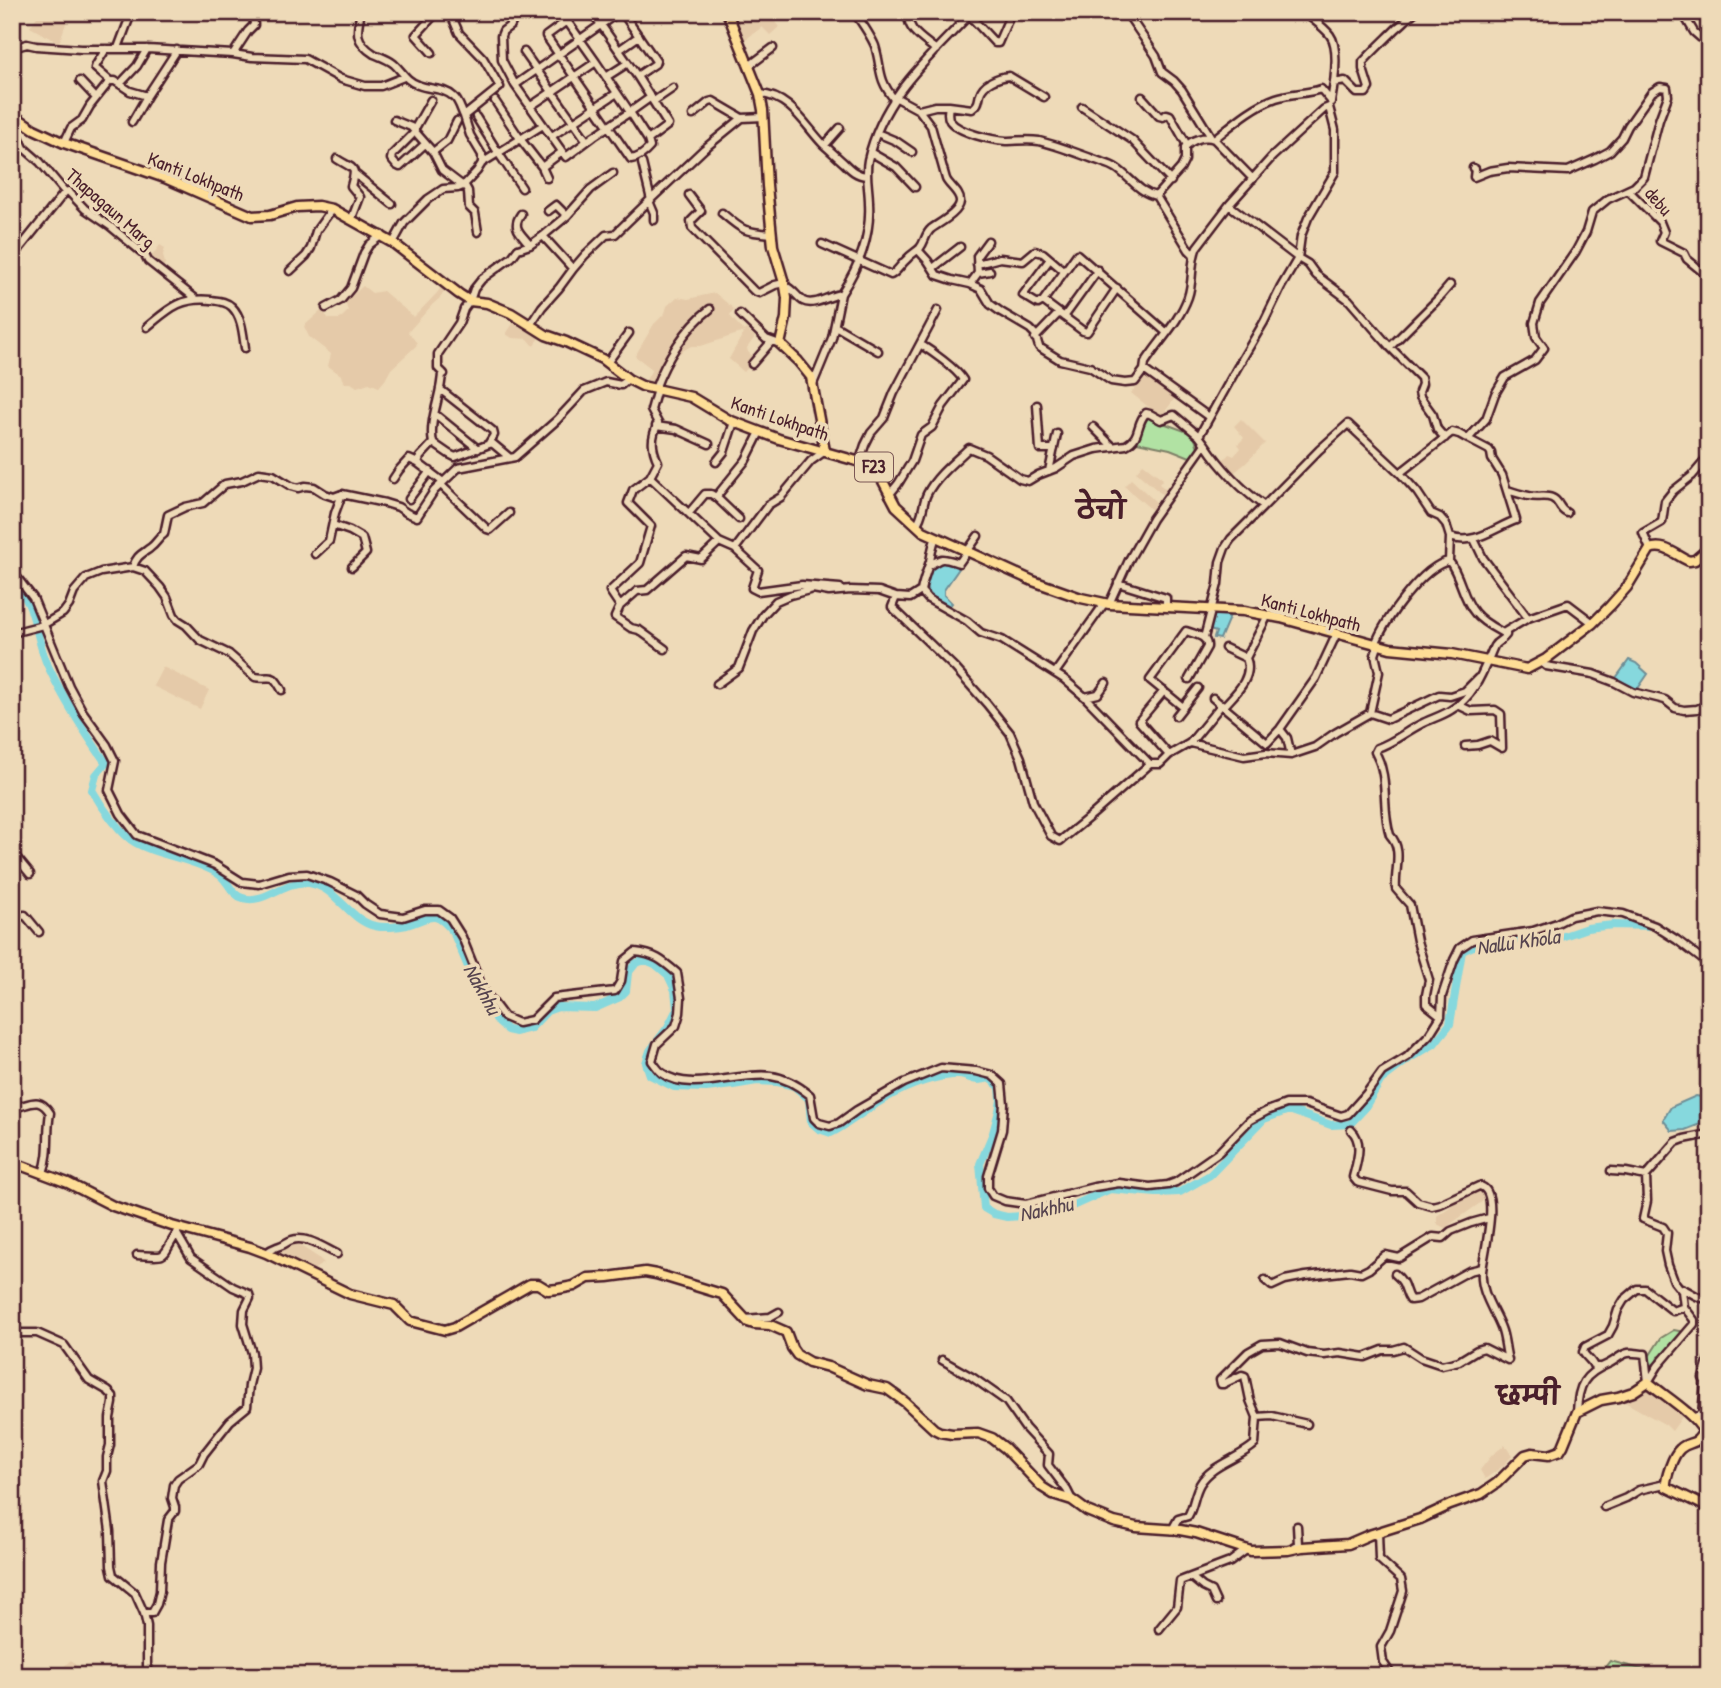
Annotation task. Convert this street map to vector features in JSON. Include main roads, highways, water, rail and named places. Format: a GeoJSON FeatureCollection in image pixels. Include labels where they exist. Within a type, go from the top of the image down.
{"type":"FeatureCollection","features":[{"type":"Feature","properties":{"kind":"main road"},"geometry":{"type":"LineString","coordinates":[[727,12],[760,94],[773,246],[785,284],[786,318],[780,344],[811,377],[825,451]]}},
{"type":"Feature","properties":{"kind":"main road","name":"Kanti Lokhpath"},"geometry":{"type":"LineString","coordinates":[[16,117],[64,143],[165,178],[252,216],[270,215],[297,207],[318,206],[352,218],[382,235],[470,301],[501,308],[546,335],[590,353],[642,386],[691,397],[734,422],[760,432],[860,460],[876,468],[896,506],[916,525],[1033,582],[1081,598],[1107,604],[1244,611],[1390,648],[1452,654],[1527,669],[1541,662],[1611,606],[1627,587],[1650,549],[1661,547],[1689,561],[1709,548]]}},
{"type":"Feature","properties":{"kind":"main road"},"geometry":{"type":"LineString","coordinates":[[12,1162],[43,1172],[113,1206],[176,1229],[267,1253],[350,1294],[394,1305],[410,1321],[445,1330],[455,1327],[530,1284],[538,1284],[548,1290],[558,1289],[574,1286],[588,1278],[645,1272],[718,1293],[751,1323],[770,1325],[786,1332],[794,1352],[809,1362],[868,1385],[887,1388],[934,1429],[952,1434],[978,1433],[992,1438],[1042,1487],[1072,1500],[1087,1511],[1136,1527],[1196,1533],[1246,1550],[1288,1550],[1348,1544],[1481,1494],[1529,1453],[1556,1453],[1563,1446],[1577,1412],[1601,1400],[1633,1392],[1647,1382],[1692,1418],[1700,1426],[1704,1436],[1678,1451],[1665,1484],[1667,1489],[1709,1508]]}},
{"type":"Feature","properties":{"kind":"water"},"geometry":{"type":"Polygon","coordinates":[[[939,559],[959,563],[960,567],[944,590],[944,595],[952,603],[949,607],[933,597],[926,586],[928,574],[939,559]]]}},
{"type":"Feature","properties":{"kind":"water"},"geometry":{"type":"Polygon","coordinates":[[[1212,613],[1231,613],[1220,639],[1214,638],[1216,632],[1207,629],[1212,613]]]}},
{"type":"Feature","properties":{"kind":"water"},"geometry":{"type":"Polygon","coordinates":[[[1629,660],[1648,674],[1637,690],[1616,678],[1629,660]]]}},
{"type":"Feature","properties":{"kind":"water"},"geometry":{"type":"Polygon","coordinates":[[[1696,1096],[1707,1098],[1708,1121],[1685,1130],[1672,1131],[1663,1120],[1671,1107],[1696,1096]]]}},
{"type":"Feature","properties":{"kind":"waterway","name":"Nakhhu"},"geometry":{"type":"LineString","coordinates":[[12,582],[28,602],[44,657],[54,679],[106,763],[96,775],[92,790],[118,827],[136,843],[211,870],[243,898],[259,898],[291,885],[309,883],[327,891],[357,917],[375,926],[403,926],[436,917],[453,932],[481,997],[507,1030],[516,1032],[531,1028],[547,1011],[558,1007],[595,1008],[620,997],[626,991],[628,973],[636,963],[646,960],[668,975],[675,990],[677,1009],[668,1027],[650,1051],[646,1063],[650,1075],[674,1087],[706,1088],[757,1081],[794,1086],[809,1099],[811,1122],[819,1129],[831,1133],[885,1099],[922,1082],[956,1075],[978,1080],[989,1078],[1000,1087],[1001,1100],[993,1133],[980,1164],[984,1208],[1007,1217],[1035,1215],[1070,1207],[1110,1189],[1180,1192],[1210,1175],[1264,1119],[1289,1110],[1331,1125],[1350,1124],[1364,1109],[1381,1080],[1434,1044],[1450,1024],[1462,951],[1480,943],[1561,937],[1587,928],[1613,925],[1653,926]]}},
{"type":"Feature","properties":{"kind":"district","name":"ठेचो"},"geometry":{"type":"Point","coordinates":[1101,510]}},
{"type":"Feature","properties":{"kind":"district","name":"छम्पी"},"geometry":{"type":"Point","coordinates":[1528,1396]}},
{"type":"Feature","properties":{"kind":"water label","name":"Nallu Khola"},"geometry":{"type":"Point","coordinates":[1518,942]}}]}
